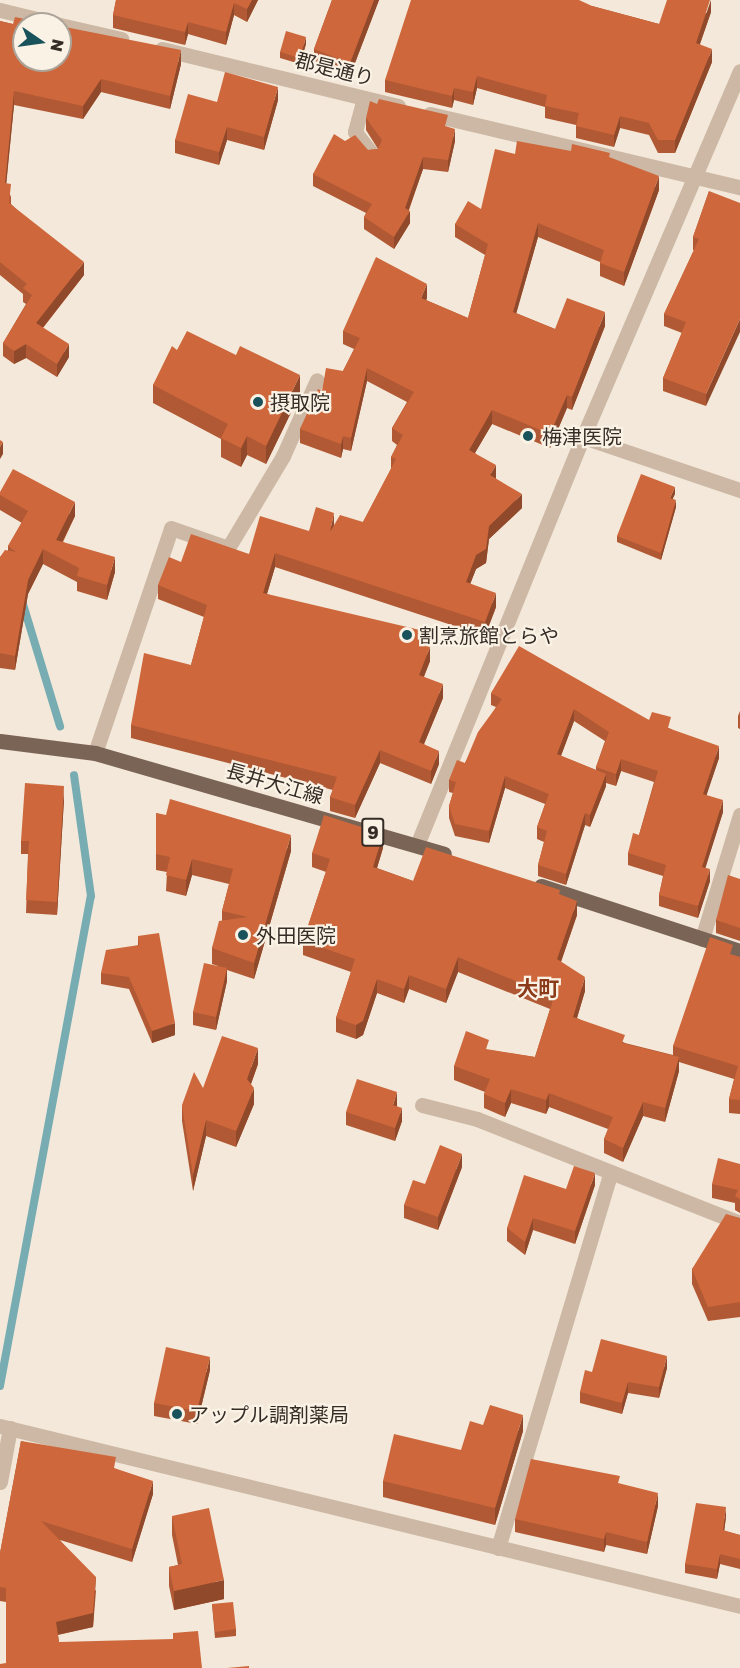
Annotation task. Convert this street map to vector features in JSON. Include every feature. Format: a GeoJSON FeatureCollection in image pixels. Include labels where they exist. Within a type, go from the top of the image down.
{"type":"FeatureCollection","features":[{"type":"Feature","properties":{"kind":"main road","name":"長井大江線"},"geometry":{"type":"LineString","coordinates":[[0,741],[95,753],[463,860]]}},
{"type":"Feature","properties":{"kind":"main road"},"geometry":{"type":"LineString","coordinates":[[520,879],[740,951]]}},
{"type":"Feature","properties":{"kind":"street","name":"郡是通り"},"geometry":{"type":"LineString","coordinates":[[72,27],[740,187]]}},
{"type":"Feature","properties":{"kind":"street"},"geometry":{"type":"LineString","coordinates":[[417,845],[583,437],[740,71]]}},
{"type":"Feature","properties":{"kind":"street"},"geometry":{"type":"LineString","coordinates":[[364,98],[355,132],[372,154]]}},
{"type":"Feature","properties":{"kind":"street"},"geometry":{"type":"LineString","coordinates":[[95,753],[171,528],[228,548],[284,456],[317,380]]}},
{"type":"Feature","properties":{"kind":"street"},"geometry":{"type":"LineString","coordinates":[[583,437],[740,490]]}},
{"type":"Feature","properties":{"kind":"street"},"geometry":{"type":"LineString","coordinates":[[702,939],[740,814]]}},
{"type":"Feature","properties":{"kind":"street"},"geometry":{"type":"LineString","coordinates":[[422,1105],[477,1119],[610,1175],[740,1223]]}},
{"type":"Feature","properties":{"kind":"street"},"geometry":{"type":"LineString","coordinates":[[498,1548],[610,1175]]}},
{"type":"Feature","properties":{"kind":"street"},"geometry":{"type":"LineString","coordinates":[[0,1482],[5,1427],[740,1606]]}},
{"type":"Feature","properties":{"kind":"building"},"geometry":{"type":"Polygon","coordinates":[[[116,0],[252,0],[247,9],[234,3],[226,32],[188,22],[185,32],[113,15],[116,0]]]}},
{"type":"Feature","properties":{"kind":"building"},"geometry":{"type":"Polygon","coordinates":[[[332,0],[374,0],[350,63],[314,49],[332,0]]]}},
{"type":"Feature","properties":{"kind":"building"},"geometry":{"type":"Polygon","coordinates":[[[411,0],[579,0],[592,6],[659,24],[667,0],[710,0],[696,43],[712,49],[675,140],[658,140],[649,123],[620,116],[614,135],[576,126],[579,113],[545,106],[547,95],[477,76],[473,92],[454,88],[452,96],[385,80],[411,0]]]}},
{"type":"Feature","properties":{"kind":"building"},"geometry":{"type":"Polygon","coordinates":[[[0,21],[12,24],[12,72],[72,72],[72,28],[181,50],[170,96],[101,79],[83,106],[14,91],[5,183],[11,184],[9,203],[84,262],[36,323],[69,344],[57,364],[26,344],[14,351],[3,343],[32,295],[23,288],[27,284],[0,262],[0,21]]]}},
{"type":"Feature","properties":{"kind":"building"},"geometry":{"type":"Polygon","coordinates":[[[286,31],[306,37],[300,58],[280,52],[286,31]]]}},
{"type":"Feature","properties":{"kind":"building"},"geometry":{"type":"Polygon","coordinates":[[[225,72],[278,87],[264,137],[227,127],[219,152],[175,140],[188,94],[217,102],[225,72]]]}},
{"type":"Feature","properties":{"kind":"building"},"geometry":{"type":"Polygon","coordinates":[[[379,99],[448,115],[445,126],[455,129],[448,160],[423,157],[405,208],[410,211],[394,237],[364,217],[372,204],[313,174],[334,134],[345,141],[355,135],[368,150],[378,149],[382,140],[366,118],[370,101],[377,104],[379,99]]]}},
{"type":"Feature","properties":{"kind":"building"},"geometry":{"type":"Polygon","coordinates":[[[517,141],[571,151],[572,144],[610,153],[609,157],[659,176],[624,272],[600,263],[604,250],[538,223],[513,312],[555,329],[567,298],[605,312],[572,397],[567,395],[550,434],[492,410],[469,450],[496,465],[490,475],[522,494],[489,526],[486,549],[476,555],[466,582],[496,593],[485,622],[275,553],[263,593],[424,631],[419,643],[430,647],[419,675],[443,684],[419,742],[439,751],[431,771],[380,750],[355,805],[330,797],[337,777],[131,725],[144,653],[191,665],[207,605],[158,585],[169,557],[181,562],[191,534],[249,554],[260,516],[309,531],[316,507],[334,513],[330,532],[340,515],[363,522],[396,459],[391,457],[403,435],[392,428],[414,392],[367,368],[351,438],[343,436],[341,444],[300,429],[318,389],[322,391],[326,368],[343,371],[360,338],[343,331],[376,257],[427,284],[421,298],[468,318],[488,244],[455,224],[468,201],[481,209],[495,149],[515,154],[517,141]]]}},
{"type":"Feature","properties":{"kind":"building"},"geometry":{"type":"Polygon","coordinates":[[[709,191],[740,203],[740,319],[706,394],[663,378],[686,322],[664,314],[699,239],[693,237],[709,191]]]}},
{"type":"Feature","properties":{"kind":"building"},"geometry":{"type":"Polygon","coordinates":[[[187,331],[236,355],[240,346],[300,375],[266,446],[247,436],[241,448],[221,438],[228,424],[153,385],[172,346],[177,350],[187,331]]]}},
{"type":"Feature","properties":{"kind":"building"},"geometry":{"type":"Polygon","coordinates":[[[13,469],[75,502],[56,540],[115,557],[107,585],[77,576],[79,568],[43,549],[28,580],[15,656],[0,653],[0,557],[5,550],[16,552],[8,546],[28,511],[0,495],[13,469]]]}},
{"type":"Feature","properties":{"kind":"building"},"geometry":{"type":"Polygon","coordinates":[[[641,474],[675,487],[670,498],[676,500],[661,553],[617,536],[641,474]]]}},
{"type":"Feature","properties":{"kind":"building"},"geometry":{"type":"Polygon","coordinates":[[[519,646],[649,720],[652,712],[671,717],[668,728],[719,746],[703,794],[723,800],[702,867],[710,869],[698,906],[659,895],[666,865],[628,853],[633,833],[639,835],[658,771],[621,759],[616,774],[596,767],[609,732],[574,709],[557,754],[606,774],[590,815],[585,813],[566,874],[538,865],[547,831],[537,827],[549,794],[505,776],[489,831],[455,824],[449,806],[456,782],[449,780],[457,760],[465,763],[478,732],[502,699],[491,693],[519,646]]]}},
{"type":"Feature","properties":{"kind":"building"},"geometry":{"type":"Polygon","coordinates":[[[25,783],[64,786],[57,902],[26,900],[29,841],[21,841],[25,783]]]}},
{"type":"Feature","properties":{"kind":"building"},"geometry":{"type":"Polygon","coordinates":[[[170,799],[291,835],[254,963],[212,948],[219,921],[248,917],[222,911],[233,869],[192,859],[186,880],[166,875],[170,857],[156,854],[156,813],[166,815],[170,799]]]}},
{"type":"Feature","properties":{"kind":"building"},"geometry":{"type":"Polygon","coordinates":[[[324,815],[383,834],[373,867],[413,881],[426,847],[560,890],[559,894],[577,901],[557,959],[585,977],[573,1017],[625,1035],[622,1043],[679,1057],[665,1108],[643,1102],[623,1148],[604,1139],[613,1117],[549,1093],[546,1100],[511,1089],[505,1103],[484,1094],[490,1079],[454,1066],[466,1031],[489,1040],[486,1049],[535,1057],[554,997],[458,957],[446,989],[409,975],[404,989],[377,979],[363,1021],[356,1025],[336,1018],[355,959],[303,941],[330,859],[312,853],[324,815]]]}},
{"type":"Feature","properties":{"kind":"building"},"geometry":{"type":"Polygon","coordinates":[[[728,875],[740,879],[740,928],[716,920],[728,875]]]}},
{"type":"Feature","properties":{"kind":"building"},"geometry":{"type":"Polygon","coordinates":[[[159,933],[175,1023],[152,1031],[129,977],[101,973],[106,950],[139,945],[138,936],[159,933]]]}},
{"type":"Feature","properties":{"kind":"building"},"geometry":{"type":"Polygon","coordinates":[[[710,937],[733,945],[730,954],[740,957],[740,1100],[729,1099],[738,1066],[673,1046],[710,937]]]}},
{"type":"Feature","properties":{"kind":"building"},"geometry":{"type":"Polygon","coordinates":[[[204,963],[227,968],[216,1017],[193,1012],[204,963]]]}},
{"type":"Feature","properties":{"kind":"building"},"geometry":{"type":"Polygon","coordinates":[[[222,1036],[258,1048],[247,1079],[254,1088],[236,1131],[206,1120],[193,1175],[182,1105],[194,1072],[203,1088],[222,1036]]]}},
{"type":"Feature","properties":{"kind":"building"},"geometry":{"type":"Polygon","coordinates":[[[357,1079],[397,1092],[393,1105],[402,1108],[395,1128],[346,1112],[357,1079]]]}},
{"type":"Feature","properties":{"kind":"building"},"geometry":{"type":"Polygon","coordinates":[[[440,1145],[462,1154],[438,1217],[404,1205],[413,1180],[425,1184],[440,1145]]]}},
{"type":"Feature","properties":{"kind":"building"},"geometry":{"type":"Polygon","coordinates":[[[718,1158],[740,1164],[740,1199],[735,1196],[738,1190],[712,1184],[718,1158]]]}},
{"type":"Feature","properties":{"kind":"building"},"geometry":{"type":"Polygon","coordinates":[[[574,1166],[595,1173],[575,1231],[533,1218],[525,1242],[507,1228],[524,1175],[566,1189],[574,1166]]]}},
{"type":"Feature","properties":{"kind":"building"},"geometry":{"type":"Polygon","coordinates":[[[726,1214],[740,1218],[740,1302],[708,1307],[692,1269],[726,1214]]]}},
{"type":"Feature","properties":{"kind":"building"},"geometry":{"type":"Polygon","coordinates":[[[601,1339],[667,1356],[659,1387],[628,1382],[622,1403],[580,1392],[585,1370],[592,1372],[601,1339]]]}},
{"type":"Feature","properties":{"kind":"building"},"geometry":{"type":"Polygon","coordinates":[[[166,1347],[210,1357],[197,1411],[154,1403],[166,1347]]]}},
{"type":"Feature","properties":{"kind":"building"},"geometry":{"type":"Polygon","coordinates":[[[490,1405],[523,1415],[495,1508],[383,1481],[394,1434],[461,1450],[470,1421],[483,1425],[490,1405]]]}},
{"type":"Feature","properties":{"kind":"building"},"geometry":{"type":"Polygon","coordinates":[[[21,1441],[116,1457],[114,1468],[153,1481],[132,1549],[41,1521],[96,1577],[93,1613],[56,1622],[59,1642],[173,1639],[173,1633],[198,1631],[202,1668],[0,1668],[0,1664],[6,1663],[6,1588],[0,1587],[0,1553],[21,1441]]]}},
{"type":"Feature","properties":{"kind":"building"},"geometry":{"type":"Polygon","coordinates":[[[531,1459],[620,1476],[618,1483],[658,1493],[647,1542],[606,1532],[604,1539],[515,1519],[531,1459]]]}},
{"type":"Feature","properties":{"kind":"building"},"geometry":{"type":"Polygon","coordinates":[[[696,1503],[726,1507],[723,1530],[740,1535],[740,1559],[720,1554],[717,1569],[685,1564],[696,1503]]]}},
{"type":"Feature","properties":{"kind":"building"},"geometry":{"type":"Polygon","coordinates":[[[209,1508],[224,1580],[174,1591],[169,1567],[182,1564],[172,1516],[209,1508]]]}},
{"type":"Feature","properties":{"kind":"building"},"geometry":{"type":"Polygon","coordinates":[[[233,1602],[236,1629],[215,1632],[212,1604],[233,1602]]]}},
{"type":"Feature","properties":{"kind":"waterway"},"geometry":{"type":"LineString","coordinates":[[22,601],[60,726]]}},
{"type":"Feature","properties":{"kind":"waterway"},"geometry":{"type":"LineString","coordinates":[[0,1386],[91,896],[74,775]]}},
{"type":"Feature","properties":{"kind":"place","name":"摂取院"},"geometry":{"type":"Point","coordinates":[258,402]}},
{"type":"Feature","properties":{"kind":"place","name":"梅津医院"},"geometry":{"type":"Point","coordinates":[528,436]}},
{"type":"Feature","properties":{"kind":"place","name":"割烹旅館とらや"},"geometry":{"type":"Point","coordinates":[407,635]}},
{"type":"Feature","properties":{"kind":"place","name":"外田医院"},"geometry":{"type":"Point","coordinates":[243,935]}},
{"type":"Feature","properties":{"kind":"place","name":"アップル調剤薬局"},"geometry":{"type":"Point","coordinates":[177,1414]}},
{"type":"Feature","properties":{"kind":"district","name":"大町"},"geometry":{"type":"Point","coordinates":[538,988]}}]}
